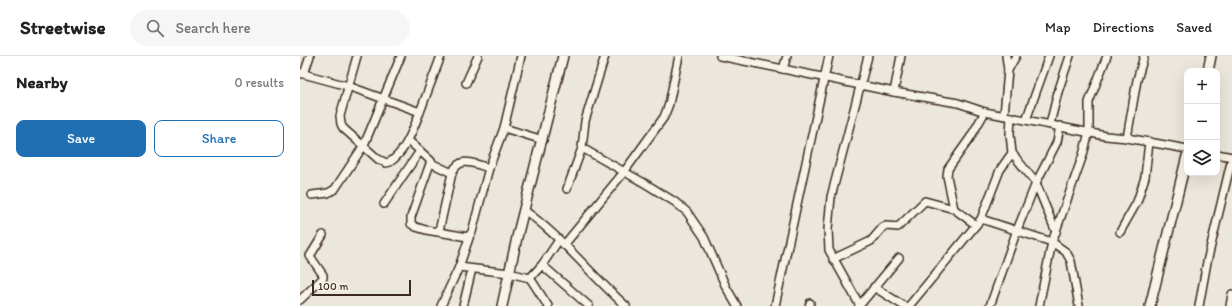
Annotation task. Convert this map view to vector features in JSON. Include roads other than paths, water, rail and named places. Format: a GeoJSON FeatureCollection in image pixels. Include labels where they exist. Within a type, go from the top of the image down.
{"type":"FeatureCollection","features":[{"type":"Feature","properties":{"kind":"street"},"geometry":{"type":"LineString","coordinates":[[310,56],[302,74],[348,86],[420,112]]}},
{"type":"Feature","properties":{"kind":"street"},"geometry":{"type":"LineString","coordinates":[[357,56],[340,116],[341,124],[343,128],[381,161],[390,162],[398,156],[408,140],[441,56]]}},
{"type":"Feature","properties":{"kind":"street"},"geometry":{"type":"LineString","coordinates":[[312,195],[328,193],[334,189],[364,145],[401,56]]}},
{"type":"Feature","properties":{"kind":"street"},"geometry":{"type":"LineString","coordinates":[[466,83],[478,56]]}},
{"type":"Feature","properties":{"kind":"street"},"geometry":{"type":"LineString","coordinates":[[441,306],[459,268],[470,235],[489,168],[504,128],[521,56]]}},
{"type":"Feature","properties":{"kind":"street"},"geometry":{"type":"LineString","coordinates":[[502,306],[524,210],[543,140],[563,56]]}},
{"type":"Feature","properties":{"kind":"street"},"geometry":{"type":"LineString","coordinates":[[567,189],[582,148],[585,121],[605,56]]}},
{"type":"Feature","properties":{"kind":"street"},"geometry":{"type":"LineString","coordinates":[[530,278],[624,172],[660,123],[666,112],[679,56]]}},
{"type":"Feature","properties":{"kind":"street"},"geometry":{"type":"LineString","coordinates":[[721,56],[754,60],[782,70],[958,103],[985,112],[1184,148]]}},
{"type":"Feature","properties":{"kind":"street"},"geometry":{"type":"LineString","coordinates":[[782,70],[787,56]]}},
{"type":"Feature","properties":{"kind":"street"},"geometry":{"type":"LineString","coordinates":[[775,306],[829,56]]}},
{"type":"Feature","properties":{"kind":"street"},"geometry":{"type":"LineString","coordinates":[[868,56],[831,197],[828,229],[829,250],[859,305],[899,258]]}},
{"type":"Feature","properties":{"kind":"street"},"geometry":{"type":"LineString","coordinates":[[894,92],[900,56]]}},
{"type":"Feature","properties":{"kind":"street"},"geometry":{"type":"LineString","coordinates":[[1006,56],[1008,70],[1008,116],[1012,153],[1036,183],[1056,232]]}},
{"type":"Feature","properties":{"kind":"street"},"geometry":{"type":"LineString","coordinates":[[1008,70],[1016,56]]}},
{"type":"Feature","properties":{"kind":"street"},"geometry":{"type":"LineString","coordinates":[[1026,120],[1049,56]]}},
{"type":"Feature","properties":{"kind":"street"},"geometry":{"type":"LineString","coordinates":[[1050,124],[1058,92],[1070,56]]}},
{"type":"Feature","properties":{"kind":"street"},"geometry":{"type":"LineString","coordinates":[[1039,306],[1047,260],[1052,242],[1083,155],[1089,132],[1089,102],[1107,56]]}},
{"type":"Feature","properties":{"kind":"street"},"geometry":{"type":"LineString","coordinates":[[1127,138],[1137,80],[1144,56]]}},
{"type":"Feature","properties":{"kind":"street"},"geometry":{"type":"LineString","coordinates":[[1209,68],[1211,56]]}},
{"type":"Feature","properties":{"kind":"street"},"geometry":{"type":"LineString","coordinates":[[954,209],[947,176],[948,170],[970,138],[985,112]]}},
{"type":"Feature","properties":{"kind":"street"},"geometry":{"type":"LineString","coordinates":[[990,306],[1017,230],[1036,183],[1057,142],[1060,126]]}},
{"type":"Feature","properties":{"kind":"street"},"geometry":{"type":"LineString","coordinates":[[504,128],[543,140]]}},
{"type":"Feature","properties":{"kind":"street"},"geometry":{"type":"LineString","coordinates":[[408,140],[431,160],[431,163],[452,173]]}},
{"type":"Feature","properties":{"kind":"street"},"geometry":{"type":"LineString","coordinates":[[1120,232],[1137,202],[1145,177],[1149,142]]}},
{"type":"Feature","properties":{"kind":"street"},"geometry":{"type":"LineString","coordinates":[[582,148],[675,202],[687,212],[704,237],[736,306]]}},
{"type":"Feature","properties":{"kind":"street"},"geometry":{"type":"LineString","coordinates":[[384,204],[420,151]]}},
{"type":"Feature","properties":{"kind":"street"},"geometry":{"type":"LineString","coordinates":[[909,306],[978,222],[1000,170],[1012,153]]}},
{"type":"Feature","properties":{"kind":"street"},"geometry":{"type":"LineString","coordinates":[[1199,306],[1207,262],[1232,158],[1220,155]]}},
{"type":"Feature","properties":{"kind":"street"},"geometry":{"type":"LineString","coordinates":[[439,231],[454,167],[460,162],[465,162],[489,168]]}},
{"type":"Feature","properties":{"kind":"street"},"geometry":{"type":"LineString","coordinates":[[431,163],[411,217],[411,223],[416,227],[465,238],[470,235]]}},
{"type":"Feature","properties":{"kind":"street"},"geometry":{"type":"LineString","coordinates":[[1150,306],[1184,168]]}},
{"type":"Feature","properties":{"kind":"street"},"geometry":{"type":"LineString","coordinates":[[833,259],[871,240],[883,227],[898,227],[925,201],[954,209],[978,222],[1017,230],[1052,242],[1066,252],[1071,261],[1080,306]]}},
{"type":"Feature","properties":{"kind":"street"},"geometry":{"type":"LineString","coordinates":[[524,210],[562,242],[604,287],[626,306]]}},
{"type":"Feature","properties":{"kind":"street"},"geometry":{"type":"LineString","coordinates":[[300,300],[322,280],[323,276],[310,256],[323,235]]}},
{"type":"Feature","properties":{"kind":"street"},"geometry":{"type":"LineString","coordinates":[[542,265],[589,306]]}},
{"type":"Feature","properties":{"kind":"street"},"geometry":{"type":"LineString","coordinates":[[459,268],[509,273],[530,278],[548,306]]}},
{"type":"Feature","properties":{"kind":"street"},"geometry":{"type":"LineString","coordinates":[[463,306],[472,269]]}},
{"type":"Feature","properties":{"kind":"street"},"geometry":{"type":"LineString","coordinates":[[874,287],[904,306]]}},
{"type":"Feature","properties":{"kind":"street"},"geometry":{"type":"LineString","coordinates":[[1230,306],[1232,294]]}}]}
